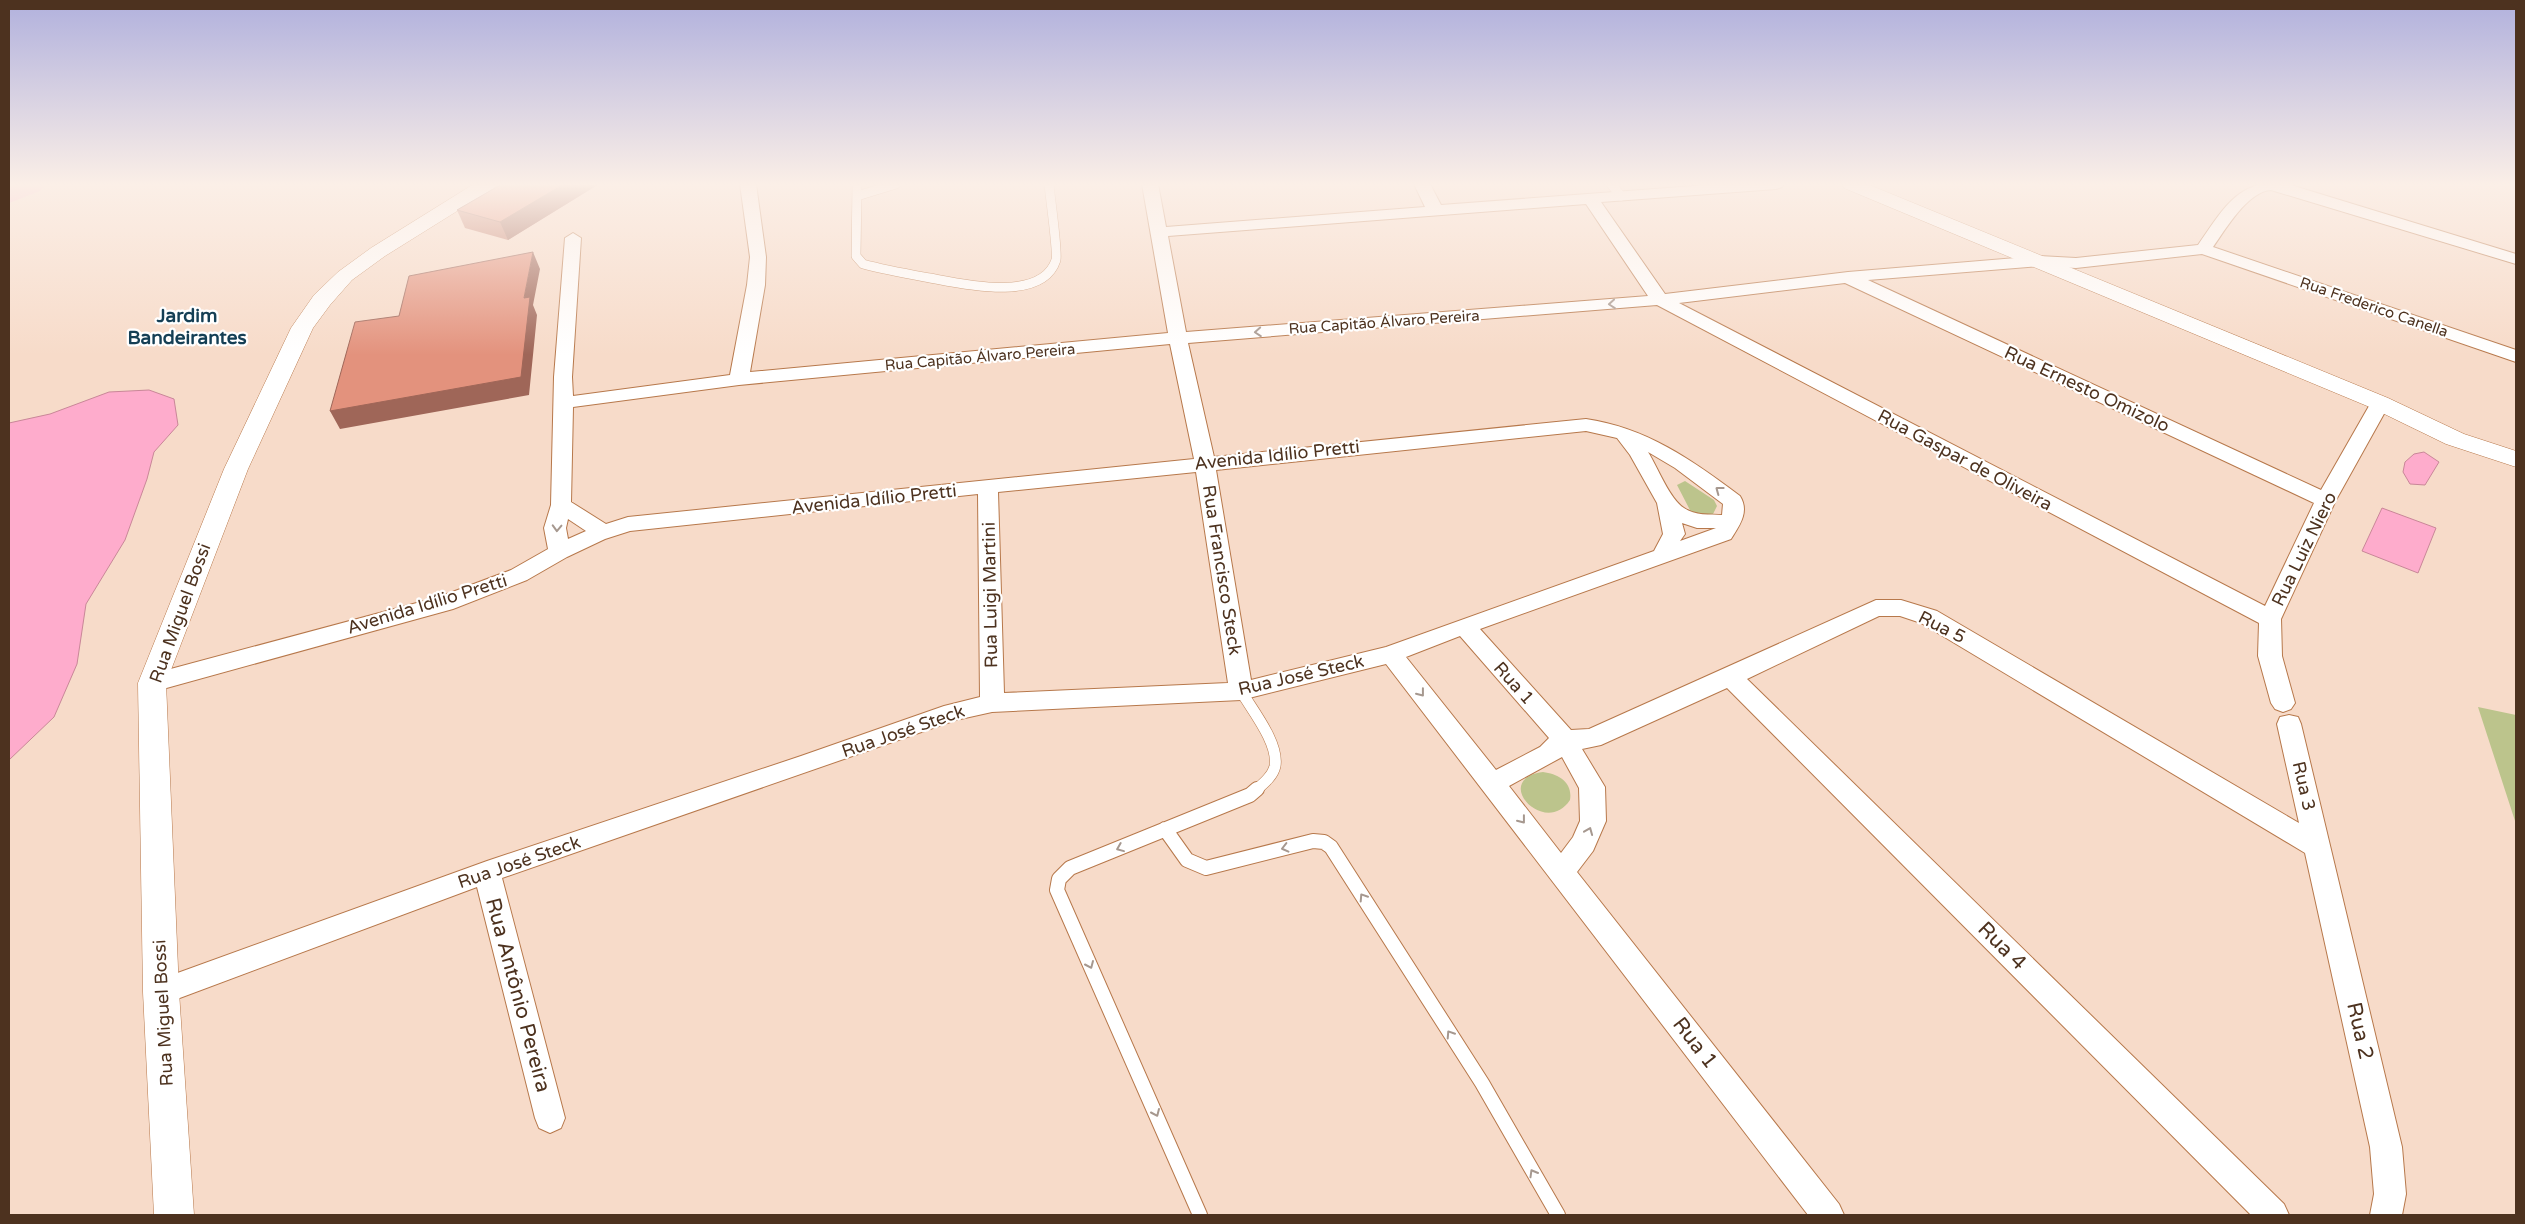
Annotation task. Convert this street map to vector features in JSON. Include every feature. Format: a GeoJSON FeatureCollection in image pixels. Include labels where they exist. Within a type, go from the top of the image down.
{"type":"FeatureCollection","features":[{"type":"Feature","properties":{"kind":"main road","name":"Rua Miguel Bossi"},"geometry":{"type":"LineString","coordinates":[[174,1215],[161,992],[152,683],[236,469],[302,328],[332,288],[345,276],[395,241]]}},
{"type":"Feature","properties":{"kind":"main road"},"geometry":{"type":"LineString","coordinates":[[1990,241],[2380,403],[2455,440],[2516,459]]}},
{"type":"Feature","properties":{"kind":"street"},"geometry":{"type":"LineString","coordinates":[[559,552],[555,528],[561,505],[563,377],[573,241]]}},
{"type":"Feature","properties":{"kind":"street"},"geometry":{"type":"LineString","coordinates":[[740,379],[756,285],[758,257],[756,241]]}},
{"type":"Feature","properties":{"kind":"street","name":"Rua Francisco Steck"},"geometry":{"type":"LineString","coordinates":[[1162,241],[1178,338],[1205,463],[1241,691]]}},
{"type":"Feature","properties":{"kind":"street"},"geometry":{"type":"LineString","coordinates":[[1620,241],[1660,300]]}},
{"type":"Feature","properties":{"kind":"street"},"geometry":{"type":"LineString","coordinates":[[2203,249],[2209,241]]}},
{"type":"Feature","properties":{"kind":"street"},"geometry":{"type":"LineString","coordinates":[[2458,241],[2516,259]]}},
{"type":"Feature","properties":{"kind":"street","name":"Rua Capitão Álvaro Pereira"},"geometry":{"type":"LineString","coordinates":[[564,403],[740,379],[1178,338],[1660,300],[1848,277],[2039,261],[2076,263],[2203,249]]}},
{"type":"Feature","properties":{"kind":"street","name":"Rua Frederico Canella"},"geometry":{"type":"LineString","coordinates":[[2203,249],[2516,356]]}},
{"type":"Feature","properties":{"kind":"street","name":"Rua Ernesto Omizolo"},"geometry":{"type":"LineString","coordinates":[[1848,277],[2326,500]]}},
{"type":"Feature","properties":{"kind":"street","name":"Rua Gaspar de Oliveira"},"geometry":{"type":"LineString","coordinates":[[1660,300],[2270,619]]}},
{"type":"Feature","properties":{"kind":"street","name":"Rua Luiz Niero"},"geometry":{"type":"LineString","coordinates":[[2286,713],[2270,656],[2270,619],[2326,500],[2380,403]]}},
{"type":"Feature","properties":{"kind":"street","name":"Avenida Idílio Pretti"},"geometry":{"type":"LineString","coordinates":[[152,683],[445,603],[519,575],[559,552],[603,532],[628,524],[1205,463],[1570,426],[1600,426],[1622,431],[1686,467],[1733,501],[1735,512],[1732,522]]}},
{"type":"Feature","properties":{"kind":"street"},"geometry":{"type":"LineString","coordinates":[[1622,431],[1639,453],[1666,503],[1674,534],[1662,555]]}},
{"type":"Feature","properties":{"kind":"street"},"geometry":{"type":"LineString","coordinates":[[1652,477],[1665,468],[1686,467]]}},
{"type":"Feature","properties":{"kind":"street","name":"Rua Luigi Martini"},"geometry":{"type":"LineString","coordinates":[[988,487],[992,703]]}},
{"type":"Feature","properties":{"kind":"street"},"geometry":{"type":"LineString","coordinates":[[1666,503],[1676,513],[1697,521],[1732,522]]}},
{"type":"Feature","properties":{"kind":"street"},"geometry":{"type":"LineString","coordinates":[[561,505],[603,532]]}},
{"type":"Feature","properties":{"kind":"street","name":"Rua José Steck"},"geometry":{"type":"LineString","coordinates":[[161,992],[486,872],[953,712],[992,703],[1241,691],[1391,654],[1723,534],[1732,522]]}},
{"type":"Feature","properties":{"kind":"street","name":"Rua 5"},"geometry":{"type":"LineString","coordinates":[[1564,738],[1577,740],[1592,738],[1730,677],[1876,608],[1902,608],[1929,617],[2318,847]]}},
{"type":"Feature","properties":{"kind":"street","name":"Rua 1"},"geometry":{"type":"LineString","coordinates":[[1465,627],[1564,738],[1592,787],[1594,803],[1593,821],[1584,843],[1562,872]]}},
{"type":"Feature","properties":{"kind":"street","name":"Rua 1"},"geometry":{"type":"LineString","coordinates":[[1391,654],[1828,1215]]}},
{"type":"Feature","properties":{"kind":"street","name":"Rua 4"},"geometry":{"type":"LineString","coordinates":[[1730,677],[2273,1215]]}},
{"type":"Feature","properties":{"kind":"street","name":"Rua 3"},"geometry":{"type":"LineString","coordinates":[[2286,713],[2318,847]]}},
{"type":"Feature","properties":{"kind":"street"},"geometry":{"type":"LineString","coordinates":[[1492,783],[1549,754],[1564,738]]}},
{"type":"Feature","properties":{"kind":"street","name":"Rua 2"},"geometry":{"type":"LineString","coordinates":[[2318,847],[2386,1147],[2390,1194],[2386,1215]]}},
{"type":"Feature","properties":{"kind":"street","name":"Rua Antônio Pereira"},"geometry":{"type":"LineString","coordinates":[[486,872],[550,1118]]}},
{"type":"Feature","properties":{"kind":"lane"},"geometry":{"type":"LineString","coordinates":[[856,241],[856,256],[863,264],[876,268],[990,288],[1006,288],[1035,280],[1052,270],[1056,259],[1054,241]]}},
{"type":"Feature","properties":{"kind":"lane"},"geometry":{"type":"LineString","coordinates":[[1200,1215],[1057,890],[1059,879],[1070,868],[1250,795],[1266,781],[1275,765],[1272,746],[1241,691]]}},
{"type":"Feature","properties":{"kind":"lane"},"geometry":{"type":"LineString","coordinates":[[1165,829],[1188,863],[1195,867],[1206,868],[1313,841],[1324,842],[1331,847],[1482,1083],[1558,1215]]}},
{"type":"Feature","properties":{"kind":"green space"},"geometry":{"type":"Polygon","coordinates":[[[1685,481],[1714,500],[1717,506],[1713,514],[1705,517],[1691,512],[1677,485],[1685,481]]]}},
{"type":"Feature","properties":{"kind":"green space"},"geometry":{"type":"Polygon","coordinates":[[[2478,707],[2516,715],[2516,824],[2478,707]]]}},
{"type":"Feature","properties":{"kind":"green space"},"geometry":{"type":"Polygon","coordinates":[[[1543,772],[1563,780],[1569,788],[1570,794],[1570,800],[1559,810],[1548,813],[1536,810],[1527,803],[1522,794],[1521,785],[1528,777],[1543,772]]]}},
{"type":"Feature","properties":{"kind":"shaded area"},"geometry":{"type":"Polygon","coordinates":[[[149,390],[174,399],[178,425],[154,452],[147,479],[125,540],[86,604],[77,664],[54,717],[9,760],[9,423],[50,414],[109,392],[149,390]]]}},
{"type":"Feature","properties":{"kind":"shaded area"},"geometry":{"type":"Polygon","coordinates":[[[2424,452],[2439,462],[2425,485],[2410,484],[2403,472],[2405,462],[2414,454],[2424,452]]]}},
{"type":"Feature","properties":{"kind":"shaded area"},"geometry":{"type":"Polygon","coordinates":[[[2382,508],[2436,528],[2418,573],[2362,551],[2382,508]]]}},
{"type":"Feature","properties":{"kind":"building"},"geometry":{"type":"Polygon","coordinates":[[[533,252],[524,298],[530,297],[521,377],[330,411],[355,322],[399,316],[409,276],[533,252]]]}},
{"type":"Feature","properties":{"kind":"district","name":"Jardim Bandeirantes"},"geometry":{"type":"Point","coordinates":[187,327]}}]}
